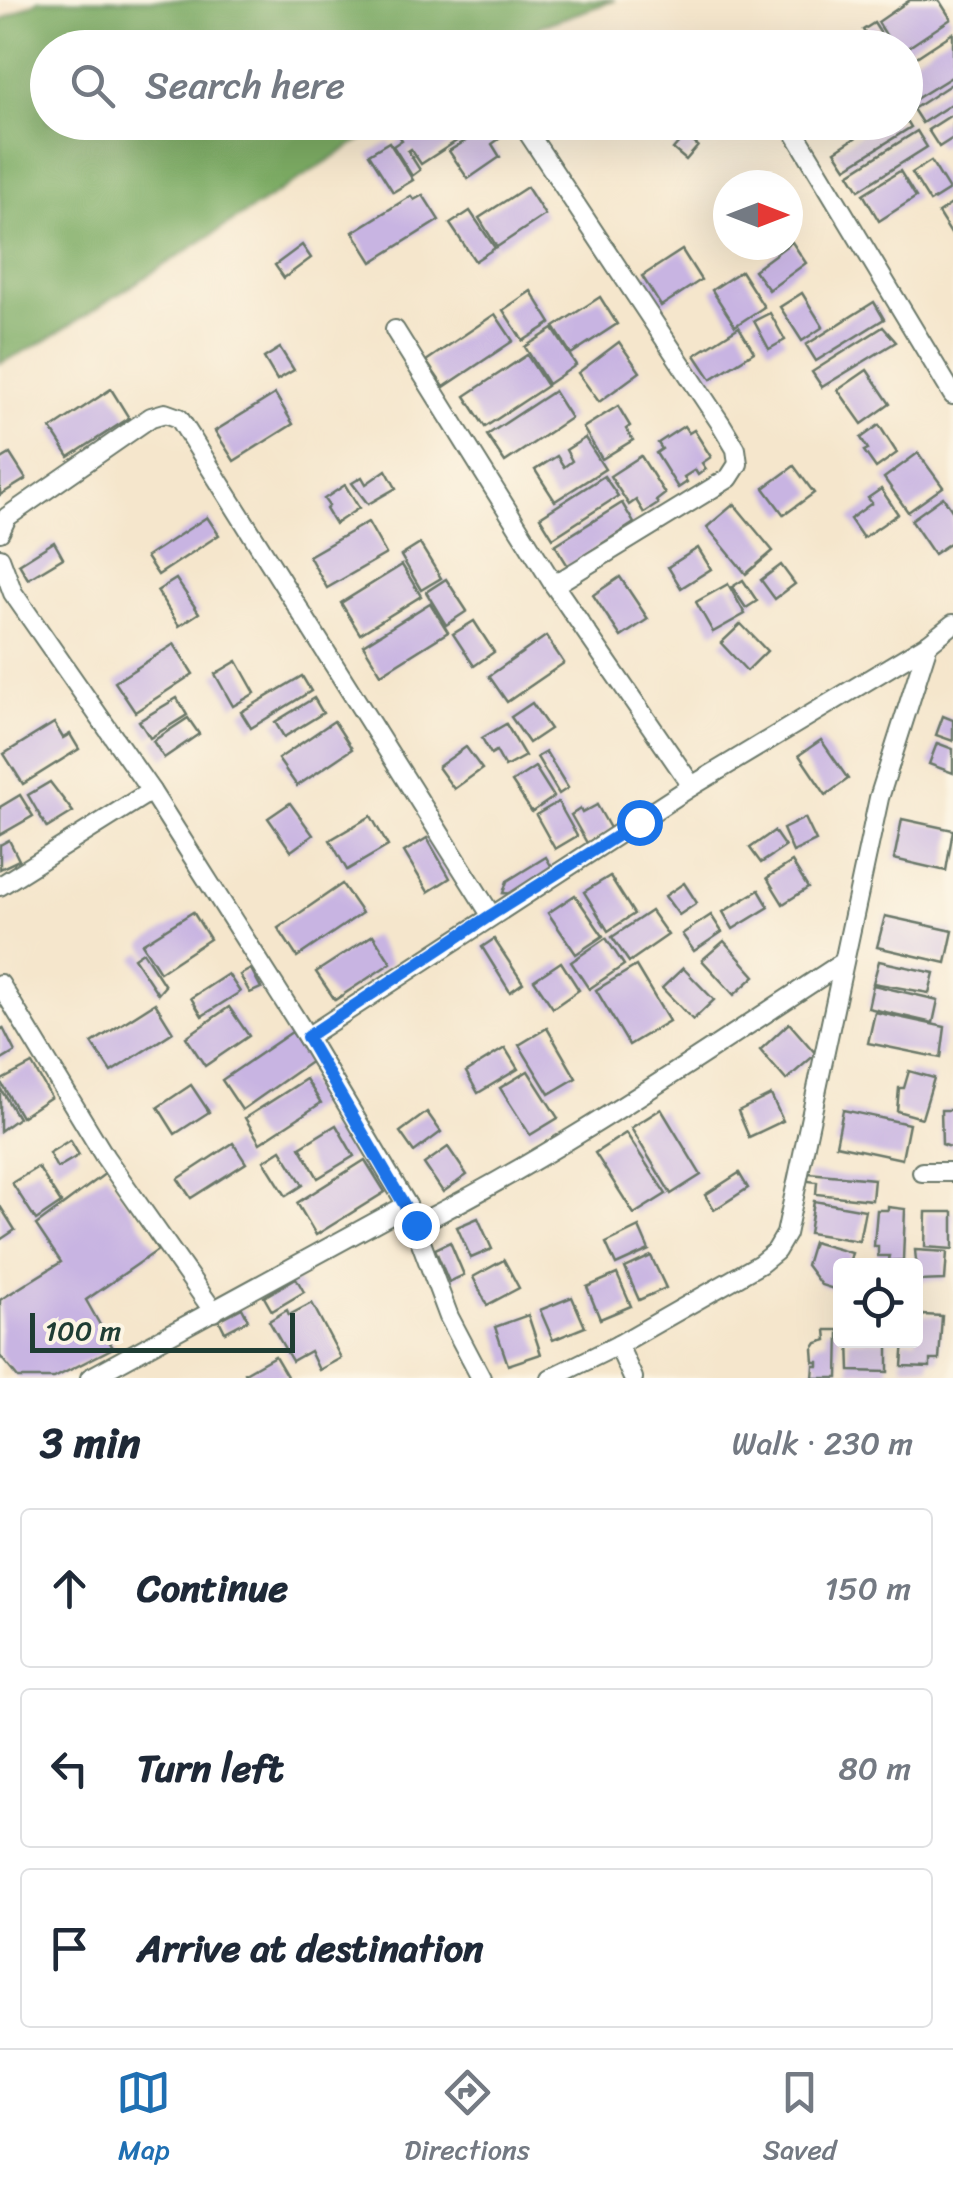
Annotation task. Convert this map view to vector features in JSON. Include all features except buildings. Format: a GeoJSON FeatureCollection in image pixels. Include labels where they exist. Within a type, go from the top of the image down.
{"type":"FeatureCollection","features":[{"type":"Feature","properties":{"kind":"street"},"geometry":{"type":"LineString","coordinates":[[533,140],[736,449],[738,464],[728,478],[554,585]]}},
{"type":"Feature","properties":{"kind":"street"},"geometry":{"type":"LineString","coordinates":[[800,140],[945,364],[953,395]]}},
{"type":"Feature","properties":{"kind":"street"},"geometry":{"type":"LineString","coordinates":[[395,330],[554,585],[692,786]]}},
{"type":"Feature","properties":{"kind":"street"},"geometry":{"type":"LineString","coordinates":[[0,532],[7,517],[151,416],[166,413],[179,418],[491,915]]}},
{"type":"Feature","properties":{"kind":"street"},"geometry":{"type":"LineString","coordinates":[[0,558],[13,593],[151,791],[307,1037],[406,1204],[450,1316],[481,1378]]}},
{"type":"Feature","properties":{"kind":"street"},"geometry":{"type":"LineString","coordinates":[[307,1037],[692,786],[928,644],[953,624]]}},
{"type":"Feature","properties":{"kind":"street"},"geometry":{"type":"LineString","coordinates":[[551,1378],[618,1345],[776,1251],[791,1217],[879,798],[928,644]]}},
{"type":"Feature","properties":{"kind":"street"},"geometry":{"type":"LineString","coordinates":[[0,886],[151,791]]}},
{"type":"Feature","properties":{"kind":"street"},"geometry":{"type":"LineString","coordinates":[[416,1225],[550,1152],[842,964]]}},
{"type":"Feature","properties":{"kind":"street"},"geometry":{"type":"LineString","coordinates":[[0,984],[105,1157],[214,1312]]}},
{"type":"Feature","properties":{"kind":"street"},"geometry":{"type":"LineString","coordinates":[[922,1172],[953,1172]]}},
{"type":"Feature","properties":{"kind":"street"},"geometry":{"type":"LineString","coordinates":[[90,1378],[406,1204]]}},
{"type":"Feature","properties":{"kind":"street"},"geometry":{"type":"LineString","coordinates":[[618,1345],[634,1378]]}},
{"type":"Feature","properties":{"kind":"green space"},"geometry":{"type":"Polygon","coordinates":[[[40,0],[615,0],[535,30],[30,30],[30,140],[360,140],[45,341],[0,363],[0,21],[40,0]]]}},
{"type":"Feature","properties":{"kind":"route"},"geometry":{"type":"LineString","coordinates":[[416,1225],[307,1037],[639,822]]}}]}
